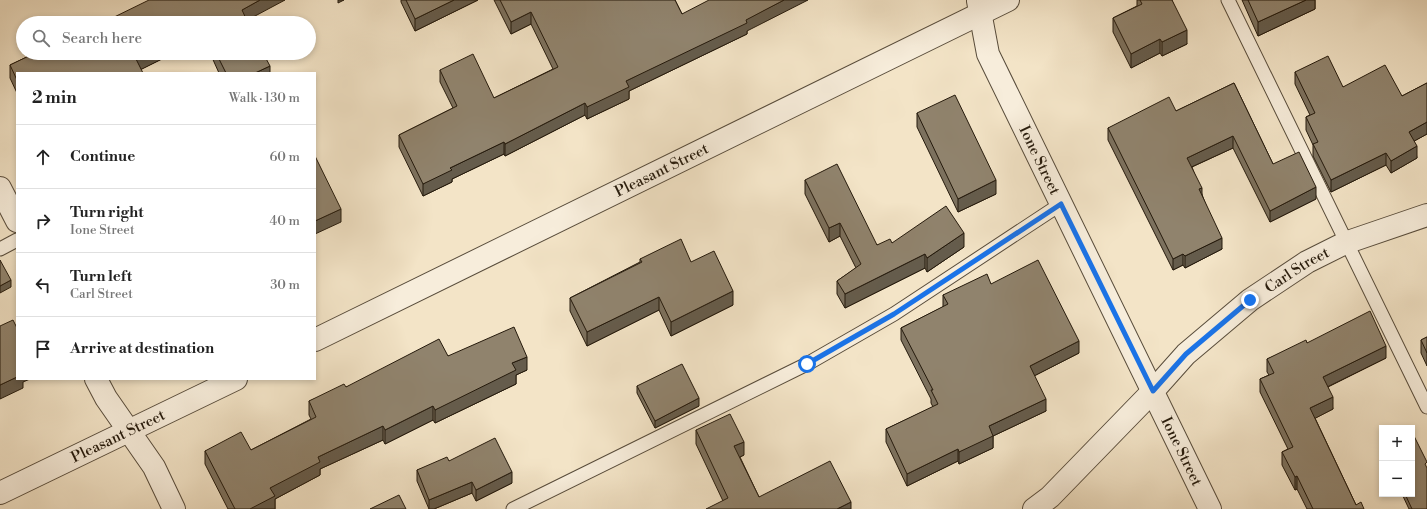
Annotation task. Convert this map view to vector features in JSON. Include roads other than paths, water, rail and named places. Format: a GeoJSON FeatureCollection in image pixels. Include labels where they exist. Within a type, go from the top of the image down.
{"type":"FeatureCollection","features":[{"type":"Feature","properties":{"kind":"street","name":"Pleasant Street"},"geometry":{"type":"LineString","coordinates":[[316,339],[979,7],[1008,0]]}},
{"type":"Feature","properties":{"kind":"street","name":"Ione Street"},"geometry":{"type":"LineString","coordinates":[[979,7],[988,54],[1210,509]]}},
{"type":"Feature","properties":{"kind":"street"},"geometry":{"type":"LineString","coordinates":[[0,188],[16,219]]}},
{"type":"Feature","properties":{"kind":"street","name":"Carl Street"},"geometry":{"type":"LineString","coordinates":[[1034,509],[1050,497],[1153,391],[1186,354],[1250,300],[1307,262],[1345,242],[1427,214]]}},
{"type":"Feature","properties":{"kind":"street"},"geometry":{"type":"LineString","coordinates":[[97,380],[106,398],[154,467],[174,509]]}},
{"type":"Feature","properties":{"kind":"street","name":"Pleasant Street"},"geometry":{"type":"LineString","coordinates":[[0,493],[234,380]]}},
{"type":"Feature","properties":{"kind":"lane"},"geometry":{"type":"LineString","coordinates":[[1228,0],[1427,407]]}},
{"type":"Feature","properties":{"kind":"lane"},"geometry":{"type":"LineString","coordinates":[[513,509],[807,364],[894,314],[1061,204]]}},
{"type":"Feature","properties":{"kind":"lane"},"geometry":{"type":"LineString","coordinates":[[0,249],[16,241]]}}]}
